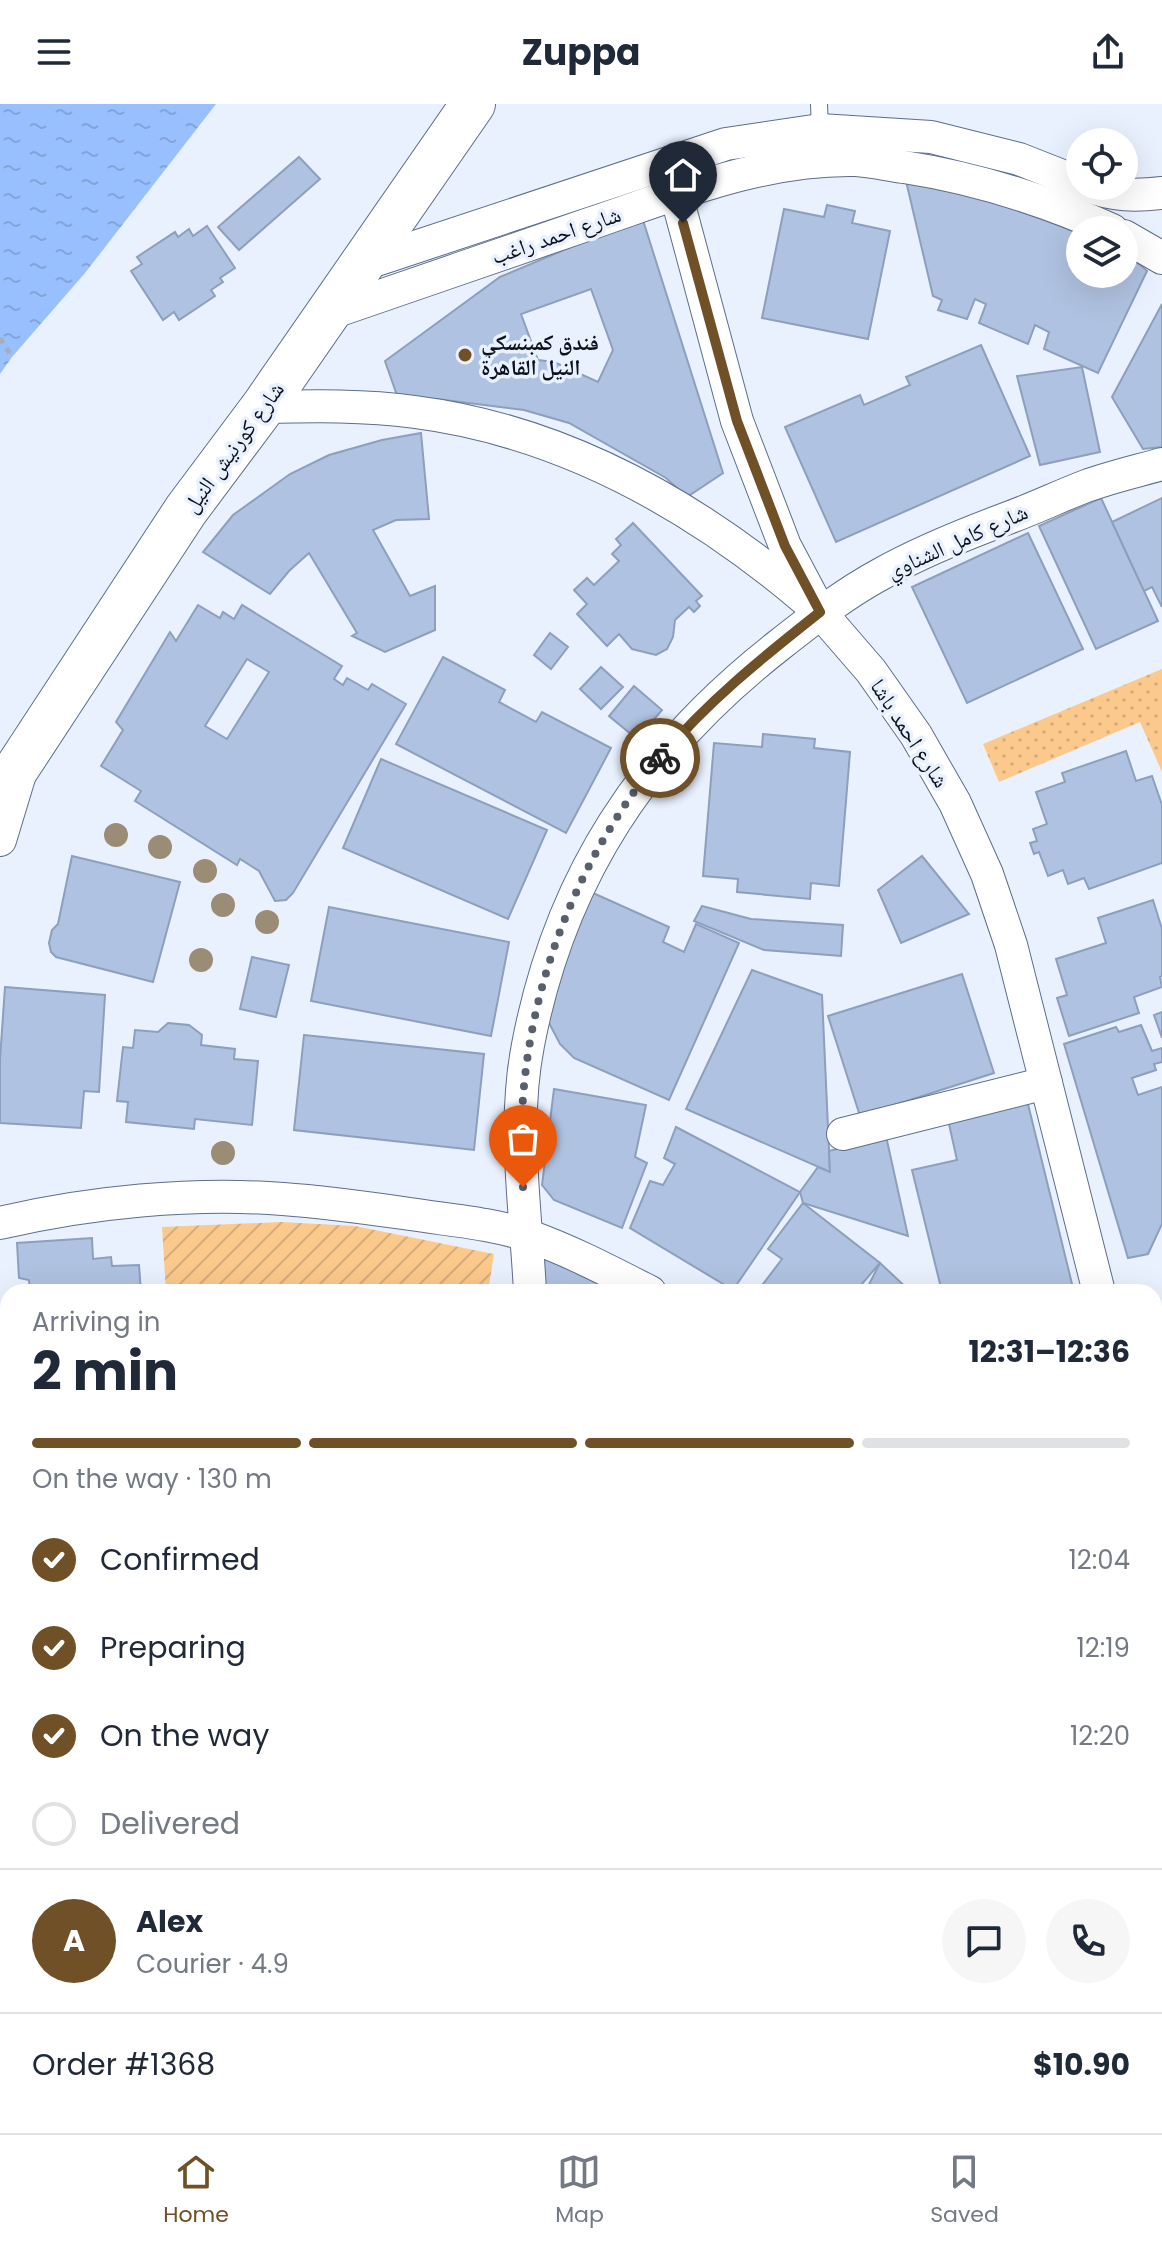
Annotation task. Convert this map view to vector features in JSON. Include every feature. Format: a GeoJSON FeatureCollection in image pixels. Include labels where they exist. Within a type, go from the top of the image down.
{"type":"FeatureCollection","features":[{"type":"Feature","properties":{"kind":"highway","name":"شارع كورنيش النيل"},"geometry":{"type":"LineString","coordinates":[[0,794],[186,510],[263,407],[473,104]]}},
{"type":"Feature","properties":{"kind":"street","name":"شارع احمد راغب"},"geometry":{"type":"LineString","coordinates":[[361,265],[726,144],[820,117],[931,137],[1019,159],[1066,177]]}},
{"type":"Feature","properties":{"kind":"street","name":"شارع احمد راغب"},"geometry":{"type":"LineString","coordinates":[[328,314],[676,194],[735,176],[800,162],[858,160],[993,185],[1081,216]]}},
{"type":"Feature","properties":{"kind":"street"},"geometry":{"type":"LineString","coordinates":[[1138,195],[1162,193]]}},
{"type":"Feature","properties":{"kind":"street","name":"شارع احمد باشا"},"geometry":{"type":"LineString","coordinates":[[676,194],[737,421],[785,546],[820,612],[880,684],[916,735],[955,803],[987,874],[1011,945],[1097,1284]]}},
{"type":"Feature","properties":{"kind":"street"},"geometry":{"type":"LineString","coordinates":[[1138,244],[1162,258]]}},
{"type":"Feature","properties":{"kind":"street"},"geometry":{"type":"LineString","coordinates":[[263,407],[340,405],[416,412],[491,426],[564,449],[698,519],[762,563],[820,612]]}},
{"type":"Feature","properties":{"kind":"street","name":"شارع كامل الشناوي"},"geometry":{"type":"LineString","coordinates":[[529,1284],[519,1139],[527,1047],[550,957],[585,872],[632,792],[692,721],[755,663],[820,612],[881,574],[944,542],[1089,485],[1162,464]]}},
{"type":"Feature","properties":{"kind":"street"},"geometry":{"type":"LineString","coordinates":[[0,840],[25,755]]}},
{"type":"Feature","properties":{"kind":"street"},"geometry":{"type":"LineString","coordinates":[[843,1134],[1046,1083]]}},
{"type":"Feature","properties":{"kind":"street"},"geometry":{"type":"LineString","coordinates":[[0,1223],[121,1204],[227,1197],[333,1203],[526,1235],[590,1261],[635,1284]]}},
{"type":"Feature","properties":{"kind":"path"},"geometry":{"type":"LineString","coordinates":[[0,338],[12,357]]}},
{"type":"Feature","properties":{"kind":"green space"},"geometry":{"type":"Polygon","coordinates":[[[1162,669],[1162,772],[1140,722],[999,782],[983,744],[1162,669]]]}},
{"type":"Feature","properties":{"kind":"green space"},"geometry":{"type":"Polygon","coordinates":[[[281,1222],[355,1226],[494,1254],[489,1284],[166,1284],[162,1227],[281,1222]]]}},
{"type":"Feature","properties":{"kind":"water"},"geometry":{"type":"Polygon","coordinates":[[[0,104],[216,104],[85,273],[0,374],[0,104]]]}},
{"type":"Feature","properties":{"kind":"building"},"geometry":{"type":"Polygon","coordinates":[[[299,157],[320,179],[239,250],[218,227],[299,157]]]}},
{"type":"Feature","properties":{"kind":"building"},"geometry":{"type":"Polygon","coordinates":[[[906,181],[926,181],[1066,226],[1066,288],[1138,288],[1138,263],[1147,271],[1098,373],[1044,349],[1049,332],[1035,325],[1028,344],[979,323],[986,304],[975,299],[967,319],[938,310],[942,300],[933,296],[906,181]]]}},
{"type":"Feature","properties":{"kind":"building"},"geometry":{"type":"Polygon","coordinates":[[[827,205],[855,211],[852,223],[890,231],[868,339],[762,318],[784,209],[824,217],[827,205]]]}},
{"type":"Feature","properties":{"kind":"building","name":"فندق كمبنسكي النيل القاهرة"},"geometry":{"type":"Polygon","coordinates":[[[642,217],[723,473],[687,497],[666,478],[569,423],[524,410],[437,399],[400,404],[385,361],[500,277],[642,217]],[[591,289],[521,314],[538,360],[554,362],[598,382],[613,350],[591,289]]]}},
{"type":"Feature","properties":{"kind":"building"},"geometry":{"type":"Polygon","coordinates":[[[207,226],[235,268],[220,278],[223,282],[211,290],[215,296],[179,320],[174,312],[163,320],[131,271],[142,264],[137,257],[175,232],[178,237],[189,229],[193,236],[207,226]]]}},
{"type":"Feature","properties":{"kind":"building"},"geometry":{"type":"Polygon","coordinates":[[[1162,304],[1162,447],[1143,449],[1112,397],[1162,304]]]}},
{"type":"Feature","properties":{"kind":"building"},"geometry":{"type":"Polygon","coordinates":[[[981,345],[1030,456],[836,542],[785,427],[860,395],[864,405],[910,385],[906,377],[981,345]]]}},
{"type":"Feature","properties":{"kind":"building"},"geometry":{"type":"Polygon","coordinates":[[[1082,367],[1100,452],[1040,465],[1017,376],[1082,367]]]}},
{"type":"Feature","properties":{"kind":"building"},"geometry":{"type":"Polygon","coordinates":[[[421,433],[429,519],[396,520],[373,530],[410,596],[435,586],[435,630],[385,652],[352,636],[357,633],[309,553],[270,594],[203,552],[233,515],[290,474],[329,455],[421,433]]]}},
{"type":"Feature","properties":{"kind":"building"},"geometry":{"type":"Polygon","coordinates":[[[1101,498],[1158,621],[1096,649],[1039,526],[1101,498]]]}},
{"type":"Feature","properties":{"kind":"building"},"geometry":{"type":"Polygon","coordinates":[[[1162,498],[1162,607],[1152,587],[1144,591],[1112,522],[1162,498]]]}},
{"type":"Feature","properties":{"kind":"building"},"geometry":{"type":"Polygon","coordinates":[[[633,523],[702,596],[696,601],[700,606],[694,612],[689,607],[675,620],[673,637],[667,649],[656,655],[632,649],[619,634],[607,646],[577,614],[587,604],[574,590],[587,578],[594,585],[619,561],[612,554],[621,545],[616,539],[633,523]]]}},
{"type":"Feature","properties":{"kind":"building"},"geometry":{"type":"Polygon","coordinates":[[[1028,533],[1083,649],[967,703],[912,587],[1028,533]]]}},
{"type":"Feature","properties":{"kind":"building"},"geometry":{"type":"Polygon","coordinates":[[[198,605],[220,618],[223,612],[234,619],[242,605],[342,666],[334,679],[343,685],[347,678],[368,690],[372,684],[406,704],[286,900],[275,901],[259,871],[240,859],[237,865],[135,801],[141,791],[101,766],[123,730],[116,722],[170,632],[176,641],[198,605]],[[247,659],[205,726],[227,739],[269,672],[247,659]]]}},
{"type":"Feature","properties":{"kind":"building"},"geometry":{"type":"Polygon","coordinates":[[[550,633],[568,647],[551,669],[534,655],[550,633]]]}},
{"type":"Feature","properties":{"kind":"building"},"geometry":{"type":"Polygon","coordinates":[[[443,657],[505,690],[499,702],[536,722],[542,712],[611,748],[566,833],[396,744],[443,657]]]}},
{"type":"Feature","properties":{"kind":"building"},"geometry":{"type":"Polygon","coordinates":[[[601,667],[623,687],[601,709],[580,689],[601,667]]]}},
{"type":"Feature","properties":{"kind":"building"},"geometry":{"type":"Polygon","coordinates":[[[634,686],[662,710],[637,739],[609,716],[634,686]]]}},
{"type":"Feature","properties":{"kind":"building"},"geometry":{"type":"Polygon","coordinates":[[[763,734],[815,739],[814,748],[850,752],[839,886],[811,883],[810,899],[737,892],[738,879],[703,876],[714,743],[762,747],[763,734]]]}},
{"type":"Feature","properties":{"kind":"building"},"geometry":{"type":"Polygon","coordinates":[[[1126,751],[1136,781],[1152,776],[1162,805],[1162,863],[1089,889],[1084,878],[1068,884],[1063,870],[1048,876],[1039,852],[1034,854],[1030,843],[1037,841],[1033,829],[1047,824],[1036,792],[1065,782],[1062,773],[1126,751]]]}},
{"type":"Feature","properties":{"kind":"building"},"geometry":{"type":"Polygon","coordinates":[[[381,759],[547,830],[508,919],[343,848],[381,759]]]}},
{"type":"Feature","properties":{"kind":"building"},"geometry":{"type":"Polygon","coordinates":[[[72,856],[180,882],[153,982],[56,957],[51,952],[49,943],[52,930],[58,924],[72,856]]]}},
{"type":"Feature","properties":{"kind":"building"},"geometry":{"type":"Polygon","coordinates":[[[922,856],[969,914],[901,943],[878,890],[922,856]]]}},
{"type":"Feature","properties":{"kind":"building"},"geometry":{"type":"Polygon","coordinates":[[[593,893],[669,927],[663,942],[684,952],[696,924],[739,943],[669,1100],[574,1058],[560,1044],[548,1021],[549,991],[593,893]]]}},
{"type":"Feature","properties":{"kind":"building"},"geometry":{"type":"Polygon","coordinates":[[[1153,900],[1162,929],[1162,987],[1134,997],[1139,1013],[1069,1036],[1057,998],[1067,995],[1056,959],[1106,943],[1098,918],[1153,900]]]}},
{"type":"Feature","properties":{"kind":"building"},"geometry":{"type":"Polygon","coordinates":[[[702,906],[751,919],[843,925],[841,956],[764,950],[694,921],[702,906]]]}},
{"type":"Feature","properties":{"kind":"building"},"geometry":{"type":"Polygon","coordinates":[[[329,907],[509,942],[491,1036],[311,1001],[329,907]]]}},
{"type":"Feature","properties":{"kind":"building"},"geometry":{"type":"Polygon","coordinates":[[[252,957],[289,965],[276,1017],[240,1009],[252,957]]]}},
{"type":"Feature","properties":{"kind":"building"},"geometry":{"type":"Polygon","coordinates":[[[752,970],[822,995],[830,1172],[686,1109],[752,970]]]}},
{"type":"Feature","properties":{"kind":"building"},"geometry":{"type":"Polygon","coordinates":[[[962,974],[994,1073],[860,1116],[828,1016],[962,974]]]}},
{"type":"Feature","properties":{"kind":"building"},"geometry":{"type":"Polygon","coordinates":[[[5,987],[105,995],[99,1092],[84,1091],[81,1128],[0,1123],[5,987]]]}},
{"type":"Feature","properties":{"kind":"building"},"geometry":{"type":"Polygon","coordinates":[[[1162,1012],[1162,1038],[1154,1015],[1162,1012]]]}},
{"type":"Feature","properties":{"kind":"building"},"geometry":{"type":"Polygon","coordinates":[[[168,1023],[189,1025],[202,1035],[201,1045],[235,1049],[234,1059],[258,1061],[252,1125],[195,1119],[194,1129],[126,1122],[128,1102],[117,1101],[123,1047],[133,1048],[135,1030],[158,1032],[168,1023]]]}},
{"type":"Feature","properties":{"kind":"building"},"geometry":{"type":"Polygon","coordinates":[[[1141,1025],[1152,1051],[1162,1048],[1162,1062],[1154,1064],[1156,1070],[1132,1078],[1138,1095],[1162,1087],[1162,1224],[1148,1254],[1128,1258],[1064,1044],[1116,1027],[1119,1032],[1141,1025]]]}},
{"type":"Feature","properties":{"kind":"building"},"geometry":{"type":"Polygon","coordinates":[[[304,1035],[484,1054],[474,1150],[294,1130],[304,1035]]]}},
{"type":"Feature","properties":{"kind":"building"},"geometry":{"type":"Polygon","coordinates":[[[554,1089],[646,1105],[635,1157],[647,1163],[622,1228],[554,1200],[542,1185],[554,1089]]]}},
{"type":"Feature","properties":{"kind":"building"},"geometry":{"type":"Polygon","coordinates":[[[1026,1096],[1072,1284],[940,1284],[912,1170],[957,1160],[947,1115],[1026,1096]]]}},
{"type":"Feature","properties":{"kind":"building"},"geometry":{"type":"Polygon","coordinates":[[[676,1127],[800,1192],[737,1284],[723,1284],[630,1228],[650,1181],[663,1185],[675,1164],[664,1158],[676,1127]]]}},
{"type":"Feature","properties":{"kind":"building"},"geometry":{"type":"Polygon","coordinates":[[[886,1136],[908,1236],[803,1203],[800,1192],[818,1167],[830,1172],[829,1151],[886,1136]]]}},
{"type":"Feature","properties":{"kind":"building"},"geometry":{"type":"Polygon","coordinates":[[[803,1203],[880,1263],[862,1284],[763,1284],[782,1259],[768,1249],[803,1203]]]}},
{"type":"Feature","properties":{"kind":"building"},"geometry":{"type":"Polygon","coordinates":[[[92,1238],[93,1259],[111,1257],[112,1266],[139,1265],[140,1284],[29,1284],[29,1280],[19,1278],[17,1243],[92,1238]]]}},
{"type":"Feature","properties":{"kind":"building"},"geometry":{"type":"Polygon","coordinates":[[[542,1251],[617,1284],[538,1284],[542,1251]]]}},
{"type":"Feature","properties":{"kind":"building"},"geometry":{"type":"Polygon","coordinates":[[[880,1263],[902,1284],[869,1284],[880,1263]]]}},
{"type":"Feature","properties":{"kind":"way so far"},"geometry":{"type":"LineString","coordinates":[[523,1187],[519,1139],[527,1047],[550,957],[585,872],[632,792],[660,758]]}},
{"type":"Feature","properties":{"kind":"place","name":"فندق كمبنسكي النيل القاهرة"},"geometry":{"type":"Point","coordinates":[465,355]}},
{"type":"Feature","properties":{"kind":"route"},"geometry":{"type":"LineString","coordinates":[[660,758],[692,721],[755,663],[820,612],[785,546],[737,421],[683,223]]}}]}
